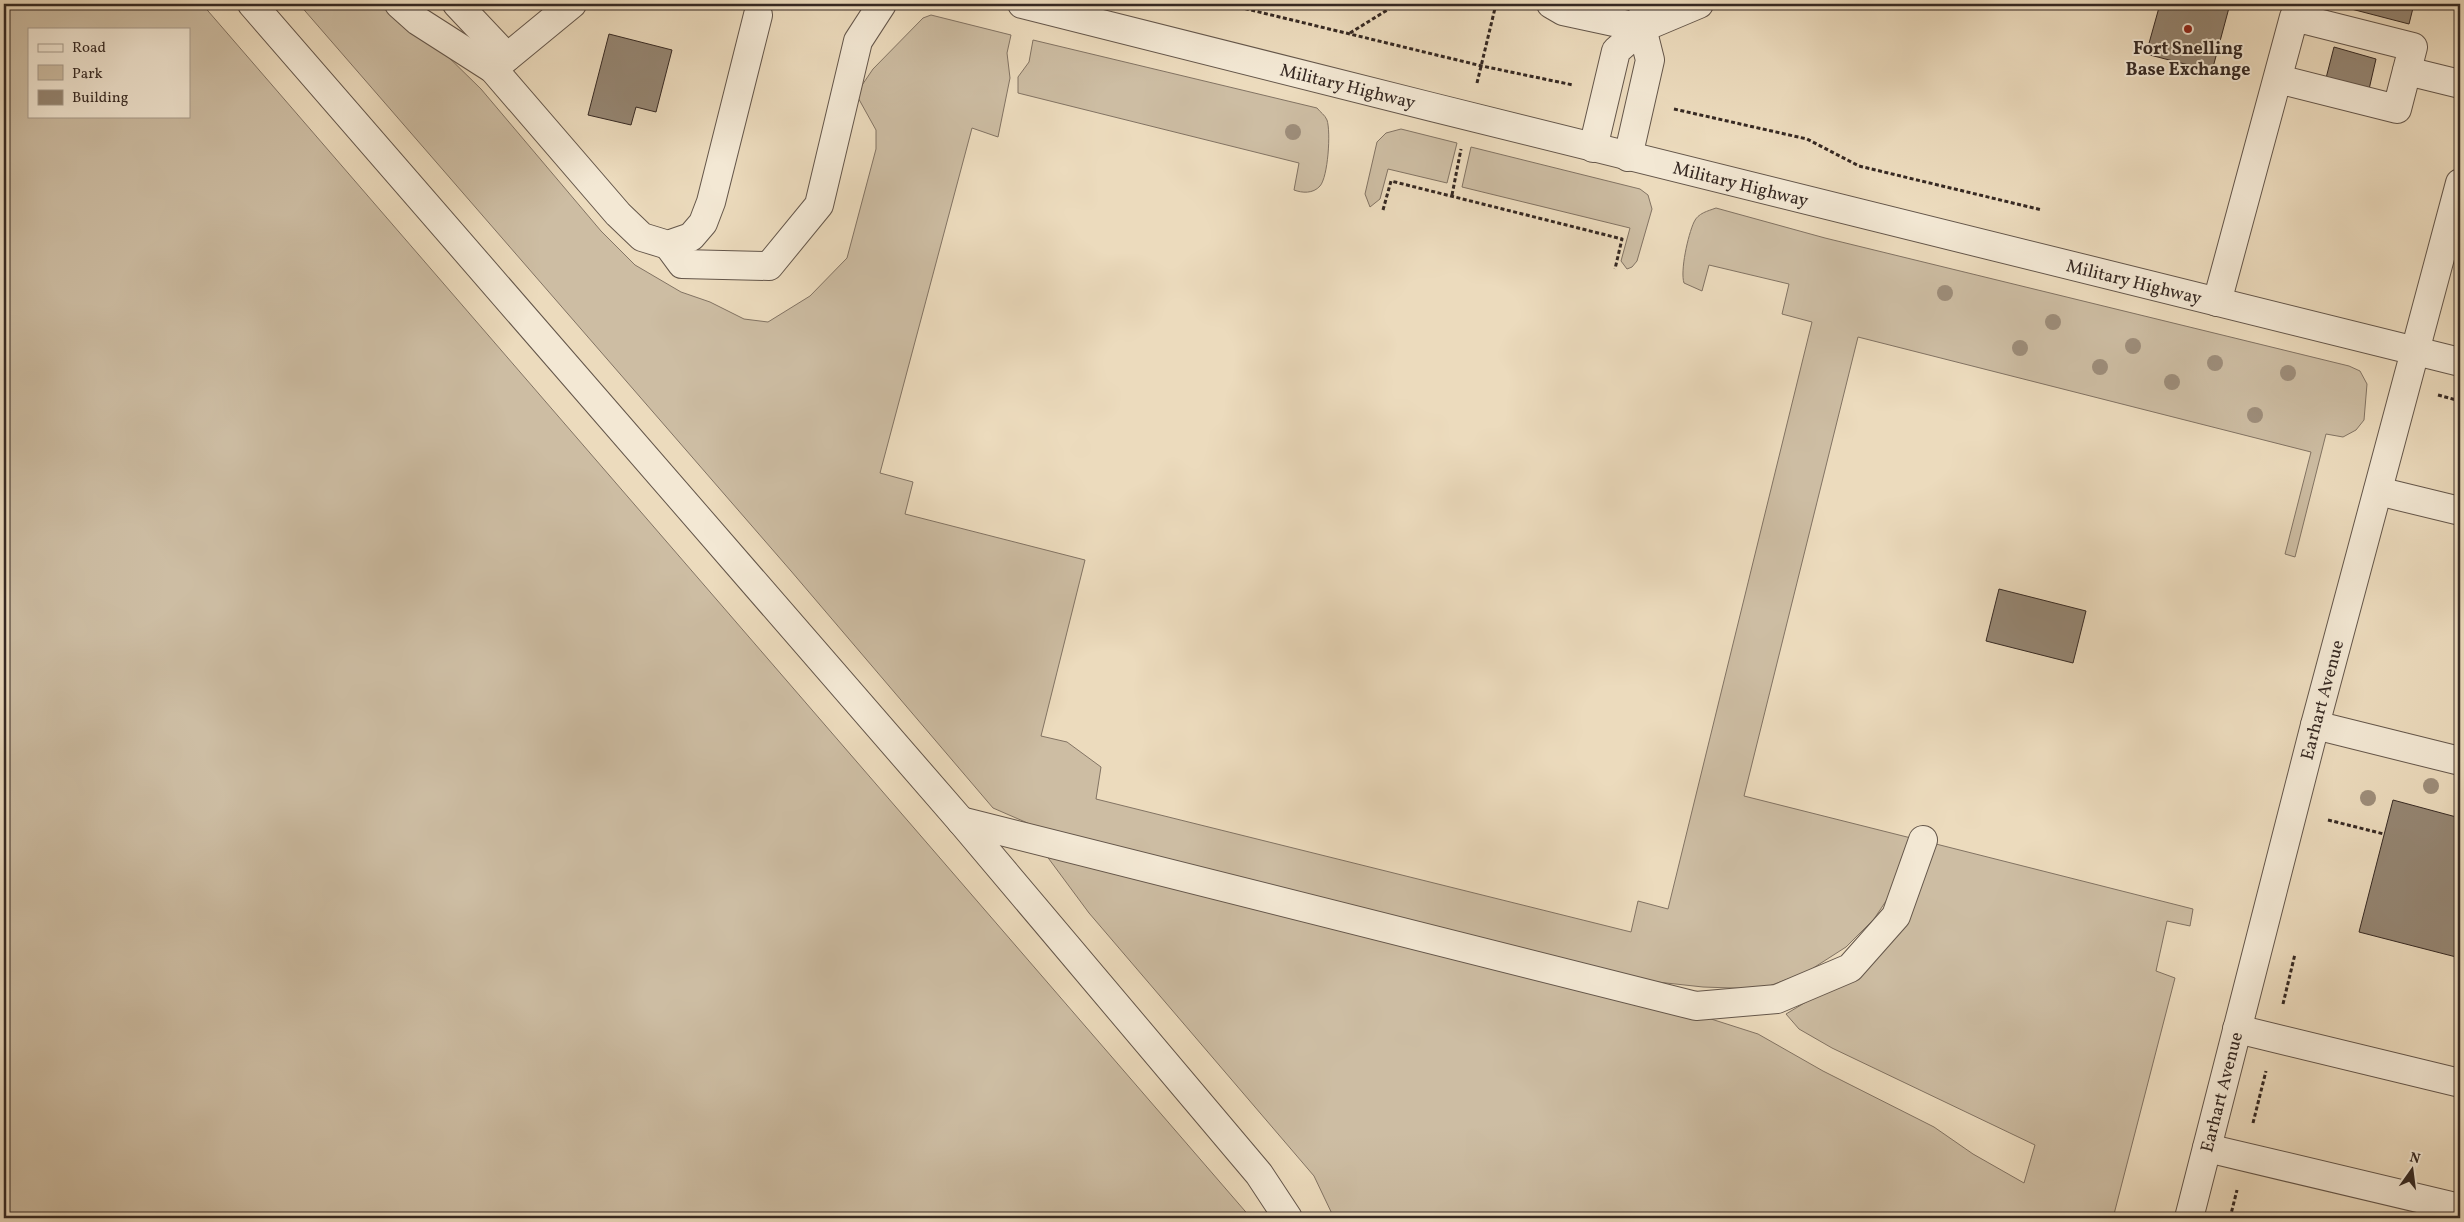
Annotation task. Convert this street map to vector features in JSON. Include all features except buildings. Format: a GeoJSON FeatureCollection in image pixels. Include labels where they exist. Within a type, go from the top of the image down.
{"type":"FeatureCollection","features":[{"type":"Feature","properties":{"kind":"street"},"geometry":{"type":"LineString","coordinates":[[252,4],[960,821],[1259,1174],[1288,1218]]}},
{"type":"Feature","properties":{"kind":"street"},"geometry":{"type":"LineString","coordinates":[[399,4],[418,22],[500,63]]}},
{"type":"Feature","properties":{"kind":"street"},"geometry":{"type":"LineString","coordinates":[[457,4],[500,63],[618,214],[642,237],[668,245],[691,237],[703,224],[711,202],[758,16]]}},
{"type":"Feature","properties":{"kind":"street"},"geometry":{"type":"LineString","coordinates":[[500,63],[572,4]]}},
{"type":"Feature","properties":{"kind":"street"},"geometry":{"type":"LineString","coordinates":[[668,245],[682,264],[769,266],[818,206],[858,41],[882,4]]}},
{"type":"Feature","properties":{"kind":"street","name":"Military Highway"},"geometry":{"type":"LineString","coordinates":[[1022,4],[1628,157],[1980,242],[2460,362]]}},
{"type":"Feature","properties":{"kind":"street"},"geometry":{"type":"LineString","coordinates":[[1551,4],[1563,11],[1643,16],[1700,4]]}},
{"type":"Feature","properties":{"kind":"street"},"geometry":{"type":"LineString","coordinates":[[1593,148],[1616,51],[1643,16]]}},
{"type":"Feature","properties":{"kind":"street"},"geometry":{"type":"LineString","coordinates":[[1628,157],[1650,60],[1643,16]]}},
{"type":"Feature","properties":{"kind":"street"},"geometry":{"type":"LineString","coordinates":[[2218,302],[2294,17],[2413,47],[2397,109],[2278,79]]}},
{"type":"Feature","properties":{"kind":"street"},"geometry":{"type":"LineString","coordinates":[[2407,71],[2460,84]]}},
{"type":"Feature","properties":{"kind":"street","name":"Earhart Avenue"},"geometry":{"type":"LineString","coordinates":[[2189,1218],[2315,725],[2460,183]]}},
{"type":"Feature","properties":{"kind":"street"},"geometry":{"type":"LineString","coordinates":[[2378,491],[2460,511]]}},
{"type":"Feature","properties":{"kind":"street"},"geometry":{"type":"LineString","coordinates":[[2315,725],[2460,762]]}},
{"type":"Feature","properties":{"kind":"street"},"geometry":{"type":"LineString","coordinates":[[960,821],[1696,1006],[1777,999],[1850,968],[1896,916],[1922,840]]}},
{"type":"Feature","properties":{"kind":"street"},"geometry":{"type":"LineString","coordinates":[[2238,1029],[2460,1083]]}},
{"type":"Feature","properties":{"kind":"street"},"geometry":{"type":"LineString","coordinates":[[2207,1148],[2460,1208]]}},
{"type":"Feature","properties":{"kind":"path"},"geometry":{"type":"LineString","coordinates":[[1350,34],[1397,4]]}},
{"type":"Feature","properties":{"kind":"path"},"geometry":{"type":"LineString","coordinates":[[1384,210],[1391,182],[1462,198],[1622,239],[1615,268]]}},
{"type":"Feature","properties":{"kind":"path"},"geometry":{"type":"LineString","coordinates":[[2437,395],[2460,401]]}},
{"type":"Feature","properties":{"kind":"path"},"geometry":{"type":"LineString","coordinates":[[2328,820],[2384,834]]}},
{"type":"Feature","properties":{"kind":"green space"},"geometry":{"type":"Polygon","coordinates":[[[4,4],[202,4],[1251,1218],[4,1218],[4,4]]]}},
{"type":"Feature","properties":{"kind":"green space"},"geometry":{"type":"Polygon","coordinates":[[[299,4],[384,4],[433,42],[481,89],[601,231],[635,265],[681,292],[710,302],[744,319],[768,322],[810,296],[847,258],[876,149],[876,130],[856,94],[873,69],[923,18],[931,15],[1011,35],[1007,53],[1010,78],[998,137],[972,128],[880,473],[913,482],[905,514],[1085,560],[1041,736],[1067,742],[1101,767],[1096,799],[1631,932],[1638,901],[1668,909],[1812,322],[1782,314],[1789,284],[1709,265],[1702,291],[1684,283],[1683,270],[1687,244],[1694,222],[1701,214],[1716,208],[1825,238],[2349,366],[2360,371],[2367,384],[2364,420],[2356,430],[2343,437],[2326,434],[2295,557],[2285,554],[2311,452],[1858,337],[1744,796],[1911,838],[1896,886],[1874,919],[1846,947],[1807,972],[1761,989],[1703,987],[1648,981],[1046,831],[993,808],[791,571],[299,4]]]}},
{"type":"Feature","properties":{"kind":"green space"},"geometry":{"type":"Polygon","coordinates":[[[1033,40],[1317,108],[1327,120],[1329,134],[1328,154],[1323,181],[1317,189],[1307,192],[1297,191],[1294,190],[1299,163],[1018,93],[1018,77],[1029,62],[1033,40]]]}},
{"type":"Feature","properties":{"kind":"green space"},"geometry":{"type":"Polygon","coordinates":[[[1401,129],[1457,143],[1447,183],[1388,169],[1380,199],[1370,207],[1365,194],[1377,142],[1386,133],[1401,129]]]}},
{"type":"Feature","properties":{"kind":"green space"},"geometry":{"type":"Polygon","coordinates":[[[1471,147],[1640,189],[1648,195],[1652,209],[1637,261],[1632,267],[1627,269],[1621,261],[1630,228],[1462,187],[1471,147]]]}},
{"type":"Feature","properties":{"kind":"green space"},"geometry":{"type":"Polygon","coordinates":[[[1936,844],[2193,909],[2190,926],[2167,921],[2156,971],[2175,978],[2113,1218],[1334,1218],[1314,1176],[1089,913],[1046,855],[1708,1018],[1758,1034],[1823,1071],[1934,1127],[1973,1154],[2024,1183],[2035,1145],[1832,1048],[1799,1029],[1786,1014],[1831,987],[1919,886],[1936,844]]]}},
{"type":"Feature","properties":{"kind":"place","name":"Fort Snelling Base Exchange"},"geometry":{"type":"Point","coordinates":[2188,29]}}]}
